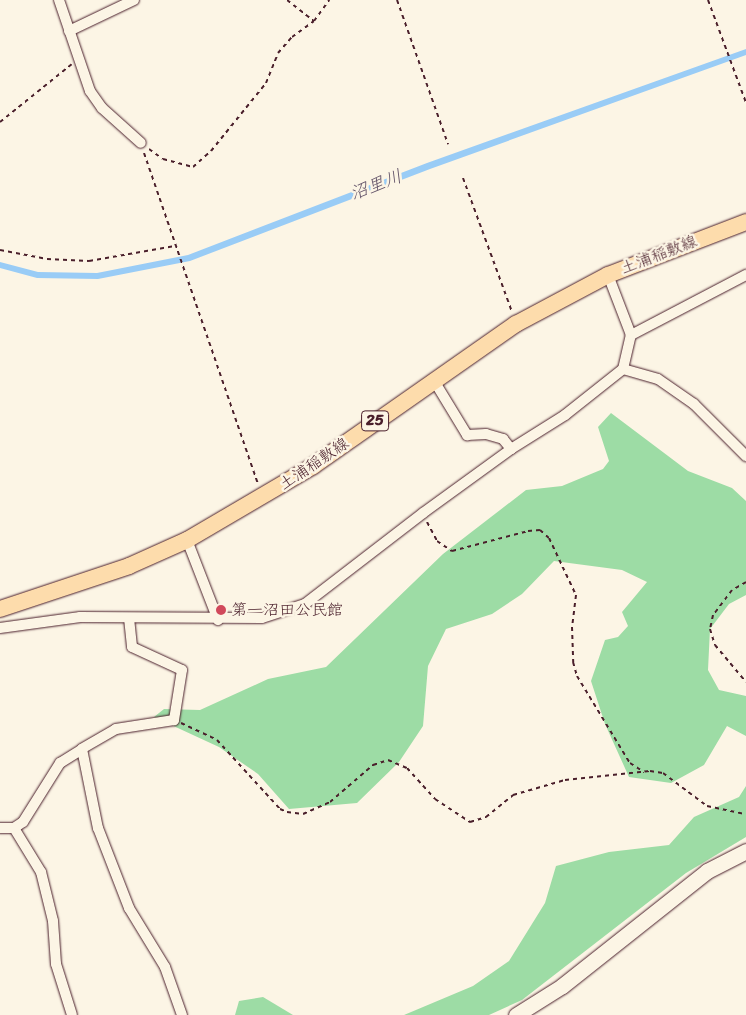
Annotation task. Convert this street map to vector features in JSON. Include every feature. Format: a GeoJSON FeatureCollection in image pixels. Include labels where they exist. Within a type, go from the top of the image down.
{"type":"FeatureCollection","features":[{"type":"Feature","properties":{"kind":"main road","name":"土浦稲敷線"},"geometry":{"type":"LineString","coordinates":[[0,609],[129,566],[187,540],[263,498],[313,466],[433,379],[516,324],[608,275],[746,222]]}},
{"type":"Feature","properties":{"kind":"street"},"geometry":{"type":"LineString","coordinates":[[59,0],[90,91],[102,108],[141,143]]}},
{"type":"Feature","properties":{"kind":"street"},"geometry":{"type":"LineString","coordinates":[[69,31],[134,0]]}},
{"type":"Feature","properties":{"kind":"street"},"geometry":{"type":"LineString","coordinates":[[0,628],[59,619],[218,620],[262,618],[305,604],[423,513],[511,448],[565,415],[623,369],[631,335],[608,275]]}},
{"type":"Feature","properties":{"kind":"street"},"geometry":{"type":"LineString","coordinates":[[631,335],[746,275]]}},
{"type":"Feature","properties":{"kind":"street"},"geometry":{"type":"LineString","coordinates":[[623,369],[658,379],[694,404],[746,456]]}},
{"type":"Feature","properties":{"kind":"street"},"geometry":{"type":"LineString","coordinates":[[433,379],[466,435],[486,434],[503,439],[511,448]]}},
{"type":"Feature","properties":{"kind":"street"},"geometry":{"type":"LineString","coordinates":[[187,540],[218,620]]}},
{"type":"Feature","properties":{"kind":"street"},"geometry":{"type":"LineString","coordinates":[[0,828],[14,828],[23,822],[60,763],[82,749],[116,729],[174,720],[182,670],[132,647],[129,618]]}},
{"type":"Feature","properties":{"kind":"street"},"geometry":{"type":"LineString","coordinates":[[82,749],[98,828],[129,908],[165,967],[182,1015]]}},
{"type":"Feature","properties":{"kind":"street"},"geometry":{"type":"LineString","coordinates":[[14,828],[41,872],[53,921],[56,964],[72,1015]]}},
{"type":"Feature","properties":{"kind":"street"},"geometry":{"type":"LineString","coordinates":[[516,1015],[562,986],[700,876],[746,850]]}},
{"type":"Feature","properties":{"kind":"path"},"geometry":{"type":"LineString","coordinates":[[287,0],[314,21]]}},
{"type":"Feature","properties":{"kind":"path"},"geometry":{"type":"LineString","coordinates":[[141,143],[163,159],[193,168],[212,151],[266,82],[278,52],[292,37],[314,21],[329,0]]}},
{"type":"Feature","properties":{"kind":"path"},"geometry":{"type":"LineString","coordinates":[[397,0],[448,144]]}},
{"type":"Feature","properties":{"kind":"path"},"geometry":{"type":"LineString","coordinates":[[708,0],[746,103]]}},
{"type":"Feature","properties":{"kind":"path"},"geometry":{"type":"LineString","coordinates":[[0,122],[78,59]]}},
{"type":"Feature","properties":{"kind":"path"},"geometry":{"type":"LineString","coordinates":[[141,143],[263,498]]}},
{"type":"Feature","properties":{"kind":"path"},"geometry":{"type":"LineString","coordinates":[[463,178],[516,324]]}},
{"type":"Feature","properties":{"kind":"path"},"geometry":{"type":"LineString","coordinates":[[0,250],[48,259],[89,261],[176,245]]}},
{"type":"Feature","properties":{"kind":"path"},"geometry":{"type":"LineString","coordinates":[[423,513],[438,542],[452,551],[528,531],[540,530],[549,538],[576,595],[572,627],[572,662],[577,676],[630,763],[644,772]]}},
{"type":"Feature","properties":{"kind":"path"},"geometry":{"type":"LineString","coordinates":[[746,582],[732,590],[713,615],[710,629],[715,645],[746,682]]}},
{"type":"Feature","properties":{"kind":"path"},"geometry":{"type":"LineString","coordinates":[[174,720],[217,740],[280,808],[287,812],[303,814],[330,802],[373,765],[388,760],[407,768],[435,800],[470,822],[486,817],[514,795],[565,780],[644,772],[663,773],[707,806],[746,814]]}},
{"type":"Feature","properties":{"kind":"green space"},"geometry":{"type":"Polygon","coordinates":[[[611,413],[688,471],[732,488],[746,501],[746,595],[729,604],[710,629],[708,670],[719,690],[746,696],[746,736],[727,726],[704,765],[671,783],[629,777],[605,724],[591,681],[605,640],[618,637],[628,626],[622,612],[647,582],[622,570],[554,561],[522,594],[492,614],[446,629],[428,666],[423,726],[399,762],[357,803],[289,809],[258,774],[219,747],[154,717],[164,709],[200,710],[268,679],[326,667],[443,554],[526,490],[562,486],[603,469],[609,461],[598,427],[611,413]]]}},
{"type":"Feature","properties":{"kind":"green space"},"geometry":{"type":"Polygon","coordinates":[[[746,786],[746,837],[686,873],[522,1000],[489,1015],[404,1015],[473,986],[509,961],[545,903],[556,866],[609,852],[669,845],[694,817],[739,797],[746,786]]]}},
{"type":"Feature","properties":{"kind":"green space"},"geometry":{"type":"Polygon","coordinates":[[[263,997],[293,1015],[235,1015],[239,1001],[263,997]]]}},
{"type":"Feature","properties":{"kind":"water","name":"沼里川"},"geometry":{"type":"Polygon","coordinates":[[[746,49],[746,55],[430,169],[190,261],[98,279],[37,278],[0,268],[0,262],[38,272],[97,273],[188,255],[427,163],[746,49]]]}},
{"type":"Feature","properties":{"kind":"place","name":"第一沼田公民館"},"geometry":{"type":"Point","coordinates":[221,610]}}]}
